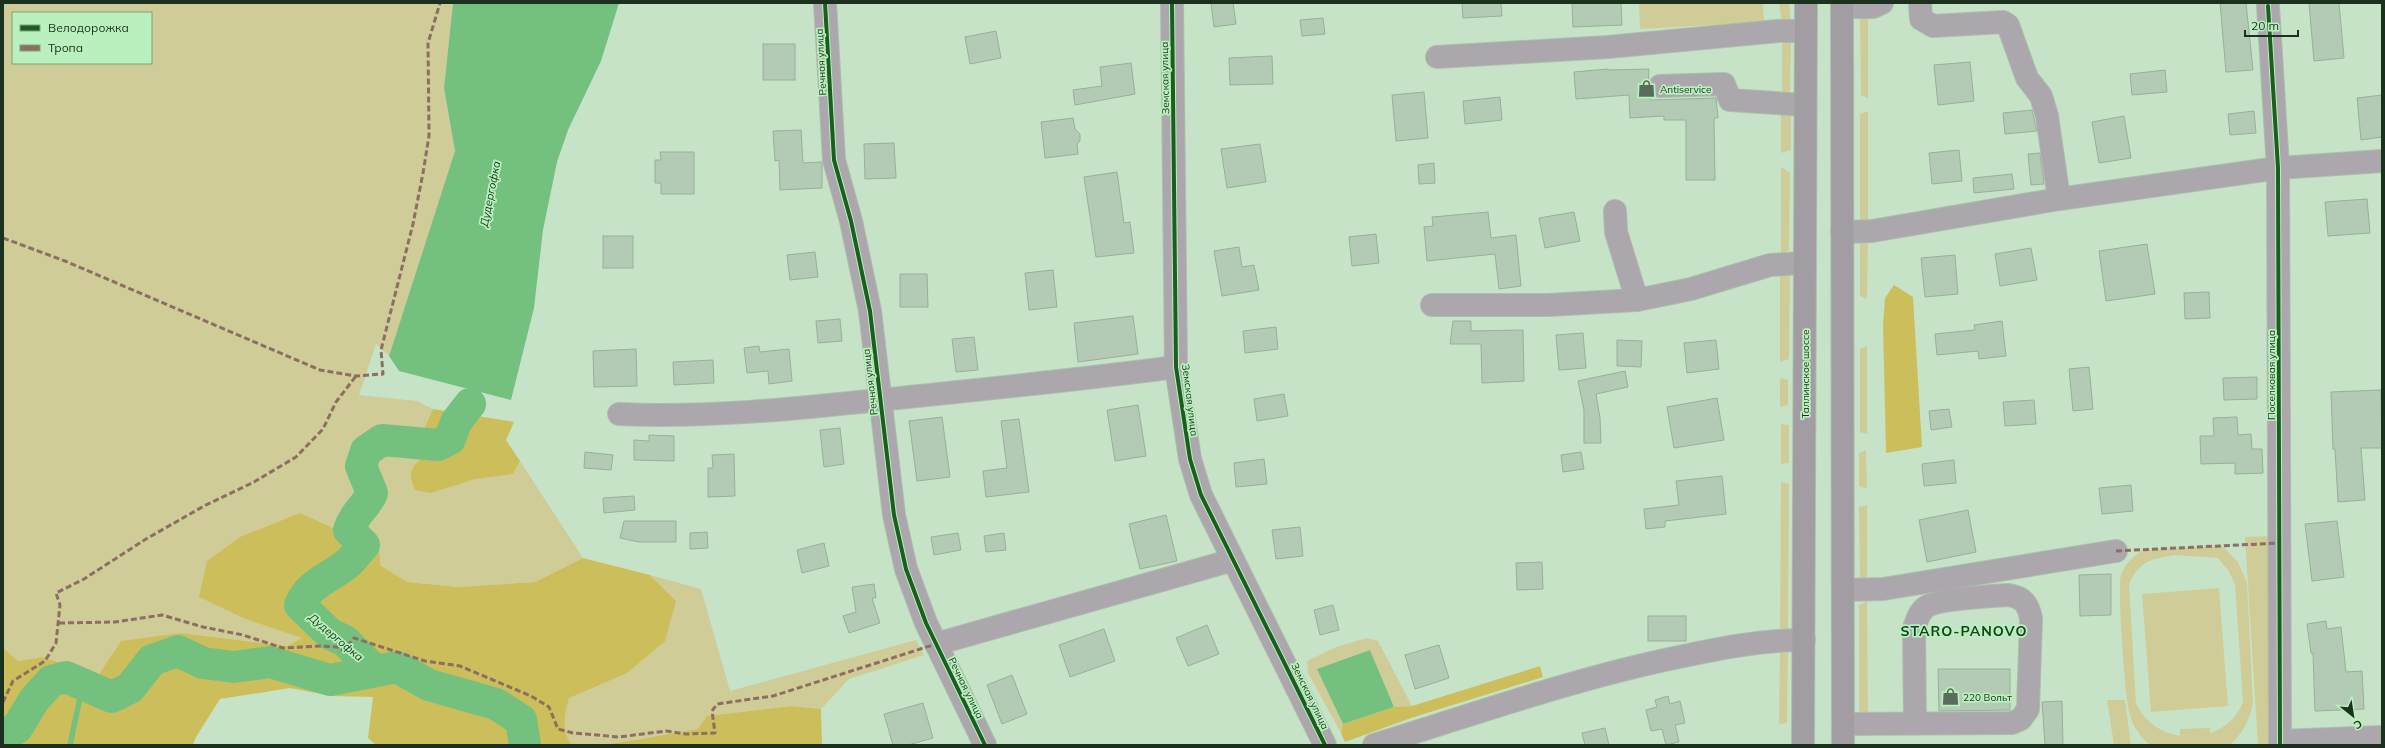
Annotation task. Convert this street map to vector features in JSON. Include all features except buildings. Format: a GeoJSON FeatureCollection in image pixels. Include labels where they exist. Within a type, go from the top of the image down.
{"type":"FeatureCollection","features":[{"type":"Feature","properties":{"kind":"main road","name":"Таллинское шоссе"},"geometry":{"type":"LineString","coordinates":[[1803,745],[1806,3]]}},
{"type":"Feature","properties":{"kind":"main road"},"geometry":{"type":"LineString","coordinates":[[1842,5],[1843,734]]}},
{"type":"Feature","properties":{"kind":"street","name":"Речная улица"},"geometry":{"type":"LineString","coordinates":[[825,3],[834,160],[870,311],[894,515],[906,569],[936,644],[985,745]]}},
{"type":"Feature","properties":{"kind":"street","name":"Земская улица"},"geometry":{"type":"LineString","coordinates":[[1172,3],[1176,367],[1190,459],[1202,495],[1325,745]]}},
{"type":"Feature","properties":{"kind":"street"},"geometry":{"type":"LineString","coordinates":[[1842,5],[1873,7],[1882,3]]}},
{"type":"Feature","properties":{"kind":"street"},"geometry":{"type":"LineString","coordinates":[[1920,3],[1921,19],[1933,26],[2003,22],[2008,25],[2027,78],[2041,96],[2047,116],[2059,199]]}},
{"type":"Feature","properties":{"kind":"street","name":"Поселковая улица"},"geometry":{"type":"LineString","coordinates":[[2268,6],[2278,168],[2280,743]]}},
{"type":"Feature","properties":{"kind":"street"},"geometry":{"type":"LineString","coordinates":[[1437,57],[1608,47],[1778,31],[1806,32]]}},
{"type":"Feature","properties":{"kind":"street"},"geometry":{"type":"LineString","coordinates":[[1660,86],[1724,84],[1730,100],[1805,105]]}},
{"type":"Feature","properties":{"kind":"street"},"geometry":{"type":"LineString","coordinates":[[1842,232],[1872,231],[2059,199],[2278,168],[2382,161]]}},
{"type":"Feature","properties":{"kind":"street"},"geometry":{"type":"LineString","coordinates":[[1615,211],[1616,232],[1637,300]]}},
{"type":"Feature","properties":{"kind":"street"},"geometry":{"type":"LineString","coordinates":[[1432,305],[1548,305],[1637,300],[1691,289],[1770,264],[1804,263]]}},
{"type":"Feature","properties":{"kind":"street"},"geometry":{"type":"LineString","coordinates":[[619,414],[649,415],[750,411],[881,400],[1042,384],[1176,367]]}},
{"type":"Feature","properties":{"kind":"street"},"geometry":{"type":"LineString","coordinates":[[1843,590],[1883,589],[2116,551]]}},
{"type":"Feature","properties":{"kind":"street"},"geometry":{"type":"LineString","coordinates":[[936,644],[1233,560]]}},
{"type":"Feature","properties":{"kind":"street"},"geometry":{"type":"LineString","coordinates":[[1843,734],[1915,724],[2012,723],[2021,719],[2028,709],[2031,618],[2028,605],[2019,596],[2008,595],[1939,602],[1927,606],[1918,616],[1914,628],[1915,724]]}},
{"type":"Feature","properties":{"kind":"street"},"geometry":{"type":"LineString","coordinates":[[1374,745],[1618,669],[1733,646],[1777,640],[1804,640]]}},
{"type":"Feature","properties":{"kind":"street"},"geometry":{"type":"LineString","coordinates":[[2280,743],[2382,737]]}},
{"type":"Feature","properties":{"kind":"shaded area"},"geometry":{"type":"Polygon","coordinates":[[[3,3],[453,3],[444,88],[455,151],[389,356],[376,344],[359,395],[417,401],[433,409],[425,427],[433,449],[411,470],[431,493],[476,479],[513,474],[520,461],[583,558],[535,582],[459,587],[407,582],[380,565],[199,597],[243,618],[303,638],[287,646],[181,633],[98,676],[43,657],[18,661],[3,648],[3,3]]]}},
{"type":"Feature","properties":{"kind":"shaded area"},"geometry":{"type":"Polygon","coordinates":[[[1639,3],[1763,3],[1764,22],[1640,29],[1639,3]]]}},
{"type":"Feature","properties":{"kind":"shaded area"},"geometry":{"type":"Polygon","coordinates":[[[1779,3],[1789,3],[1791,21],[1782,23],[1779,3]]]}},
{"type":"Feature","properties":{"kind":"shaded area"},"geometry":{"type":"Polygon","coordinates":[[[1868,14],[1868,98],[1861,95],[1860,16],[1868,14]]]}},
{"type":"Feature","properties":{"kind":"shaded area"},"geometry":{"type":"Polygon","coordinates":[[[1782,39],[1791,42],[1790,94],[1782,96],[1782,39]]]}},
{"type":"Feature","properties":{"kind":"shaded area"},"geometry":{"type":"Polygon","coordinates":[[[1781,110],[1791,113],[1791,150],[1781,153],[1781,110]]]}},
{"type":"Feature","properties":{"kind":"shaded area"},"geometry":{"type":"Polygon","coordinates":[[[1868,111],[1868,224],[1860,221],[1860,114],[1868,111]]]}},
{"type":"Feature","properties":{"kind":"shaded area"},"geometry":{"type":"Polygon","coordinates":[[[1781,167],[1790,173],[1789,250],[1781,254],[1781,167]]]}},
{"type":"Feature","properties":{"kind":"shaded area"},"geometry":{"type":"Polygon","coordinates":[[[1868,240],[1867,299],[1860,296],[1860,242],[1868,240]]]}},
{"type":"Feature","properties":{"kind":"shaded area"},"geometry":{"type":"Polygon","coordinates":[[[1780,271],[1790,273],[1789,359],[1780,362],[1780,271]]]}},
{"type":"Feature","properties":{"kind":"shaded area"},"geometry":{"type":"Polygon","coordinates":[[[1894,285],[1913,297],[1922,447],[1886,453],[1883,325],[1885,298],[1894,285]]]}},
{"type":"Feature","properties":{"kind":"shaded area"},"geometry":{"type":"Polygon","coordinates":[[[1867,346],[1867,434],[1860,432],[1860,349],[1867,346]]]}},
{"type":"Feature","properties":{"kind":"shaded area"},"geometry":{"type":"Polygon","coordinates":[[[1780,378],[1788,380],[1788,405],[1780,407],[1780,378]]]}},
{"type":"Feature","properties":{"kind":"shaded area"},"geometry":{"type":"Polygon","coordinates":[[[433,409],[514,422],[506,440],[520,461],[513,474],[476,479],[431,493],[415,490],[411,476],[414,466],[432,449],[425,427],[433,409]]]}},
{"type":"Feature","properties":{"kind":"shaded area"},"geometry":{"type":"Polygon","coordinates":[[[1781,424],[1789,425],[1789,463],[1781,464],[1781,424]]]}},
{"type":"Feature","properties":{"kind":"shaded area"},"geometry":{"type":"Polygon","coordinates":[[[1866,450],[1867,489],[1859,486],[1859,453],[1866,450]]]}},
{"type":"Feature","properties":{"kind":"shaded area"},"geometry":{"type":"Polygon","coordinates":[[[1781,482],[1789,484],[1788,629],[1780,632],[1781,482]]]}},
{"type":"Feature","properties":{"kind":"shaded area"},"geometry":{"type":"Polygon","coordinates":[[[1867,505],[1867,584],[1860,582],[1859,507],[1867,505]]]}},
{"type":"Feature","properties":{"kind":"shaded area"},"geometry":{"type":"Polygon","coordinates":[[[300,513],[379,549],[380,565],[407,582],[459,587],[535,582],[583,558],[650,575],[676,601],[665,641],[627,673],[569,698],[564,722],[566,733],[572,745],[376,745],[368,738],[373,697],[332,696],[290,688],[220,699],[196,737],[193,745],[3,745],[3,648],[18,661],[43,657],[98,676],[121,641],[181,633],[287,646],[302,638],[243,618],[199,597],[207,561],[240,537],[300,513]]]}},
{"type":"Feature","properties":{"kind":"shaded area"},"geometry":{"type":"Polygon","coordinates":[[[2272,536],[2274,745],[2258,745],[2245,537],[2272,536]]]}},
{"type":"Feature","properties":{"kind":"shaded area"},"geometry":{"type":"Polygon","coordinates":[[[2222,546],[2238,562],[2247,583],[2253,702],[2250,715],[2245,726],[2239,736],[2230,745],[2150,745],[2133,724],[2128,705],[2124,667],[2120,584],[2121,575],[2127,564],[2143,550],[2222,546]],[[2174,555],[2158,558],[2147,562],[2142,566],[2133,576],[2129,584],[2136,703],[2146,718],[2159,728],[2174,735],[2190,737],[2207,734],[2222,728],[2234,717],[2243,702],[2235,584],[2228,570],[2218,558],[2174,555]]]}},
{"type":"Feature","properties":{"kind":"shaded area"},"geometry":{"type":"Polygon","coordinates":[[[650,575],[701,589],[730,691],[916,640],[924,655],[849,679],[821,709],[791,706],[707,716],[699,729],[633,740],[626,745],[572,745],[565,729],[564,699],[676,601],[650,575]]]}},
{"type":"Feature","properties":{"kind":"shaded area"},"geometry":{"type":"Polygon","coordinates":[[[2219,588],[2228,706],[2151,712],[2142,594],[2219,588]]]}},
{"type":"Feature","properties":{"kind":"shaded area"},"geometry":{"type":"Polygon","coordinates":[[[1867,601],[1868,715],[1859,713],[1859,605],[1867,601]]]}},
{"type":"Feature","properties":{"kind":"shaded area"},"geometry":{"type":"Polygon","coordinates":[[[1367,638],[1378,641],[1412,706],[1394,707],[1370,650],[1318,669],[1343,724],[1341,733],[1308,673],[1307,661],[1336,647],[1367,638]]]}},
{"type":"Feature","properties":{"kind":"shaded area"},"geometry":{"type":"Polygon","coordinates":[[[1780,647],[1788,650],[1787,723],[1779,724],[1780,647]]]}},
{"type":"Feature","properties":{"kind":"shaded area"},"geometry":{"type":"Polygon","coordinates":[[[1540,666],[1543,677],[1411,718],[1345,742],[1341,733],[1343,724],[1394,707],[1412,706],[1540,666]]]}},
{"type":"Feature","properties":{"kind":"shaded area"},"geometry":{"type":"Polygon","coordinates":[[[2107,700],[2125,700],[2131,745],[2114,745],[2107,700]]]}},
{"type":"Feature","properties":{"kind":"shaded area"},"geometry":{"type":"Polygon","coordinates":[[[791,706],[821,709],[822,745],[605,745],[698,729],[707,716],[791,706]]]}},
{"type":"Feature","properties":{"kind":"shaded area"},"geometry":{"type":"Polygon","coordinates":[[[2210,728],[2210,738],[2180,740],[2180,729],[2210,728]]]}},
{"type":"Feature","properties":{"kind":"water"},"geometry":{"type":"Polygon","coordinates":[[[453,3],[619,3],[601,61],[568,130],[557,162],[543,230],[534,308],[511,400],[399,371],[389,356],[455,151],[444,88],[453,3]]]}},
{"type":"Feature","properties":{"kind":"water"},"geometry":{"type":"Polygon","coordinates":[[[1370,650],[1394,707],[1343,724],[1317,669],[1370,650]]]}},
{"type":"Feature","properties":{"kind":"waterway","name":"Дудергофка"},"geometry":{"type":"LineString","coordinates":[[375,671],[345,641],[330,634],[300,605],[304,597],[314,586],[348,563],[364,545],[349,530],[354,518],[372,493],[361,466],[366,451],[382,440],[438,445],[450,439],[456,422],[470,404]]}},
{"type":"Feature","properties":{"kind":"waterway"},"geometry":{"type":"LineString","coordinates":[[3,735],[17,728],[34,700],[51,681],[66,677],[112,697],[130,688],[152,660],[178,651],[203,663],[234,667],[270,662],[330,680],[397,667],[429,685],[496,704],[521,720],[525,745]]}},
{"type":"Feature","properties":{"kind":"waterway"},"geometry":{"type":"LineString","coordinates":[[70,745],[83,684]]}},
{"type":"Feature","properties":{"kind":"marked path"},"geometry":{"type":"LineString","coordinates":[[3,238],[65,261],[320,370],[356,376],[383,374],[381,350],[413,224],[429,136],[428,43],[440,3]]}},
{"type":"Feature","properties":{"kind":"marked path"},"geometry":{"type":"LineString","coordinates":[[3,702],[13,681],[45,661],[56,643],[60,605],[56,593],[84,579],[146,539],[204,506],[254,482],[296,457],[323,429],[336,402],[356,376]]}},
{"type":"Feature","properties":{"kind":"marked path"},"geometry":{"type":"LineString","coordinates":[[2116,551],[2280,543]]}},
{"type":"Feature","properties":{"kind":"marked path"},"geometry":{"type":"LineString","coordinates":[[59,623],[115,622],[162,615],[203,627],[243,635],[283,648],[321,646],[337,647],[343,651],[354,638],[425,661],[460,666],[531,696],[549,707],[558,729],[573,733],[619,737],[666,731],[686,734],[715,733],[712,711],[717,704],[773,696],[936,644]]}},
{"type":"Feature","properties":{"kind":"cycle path"},"geometry":{"type":"LineString","coordinates":[[825,3],[834,160],[851,221],[870,311],[894,515],[906,569],[926,623],[985,745]]}},
{"type":"Feature","properties":{"kind":"cycle path"},"geometry":{"type":"LineString","coordinates":[[1172,3],[1176,367],[1190,459],[1201,495],[1325,745]]}},
{"type":"Feature","properties":{"kind":"cycle path"},"geometry":{"type":"LineString","coordinates":[[2268,6],[2278,168],[2280,745]]}},
{"type":"Feature","properties":{"kind":"place","name":"Antiservice"},"geometry":{"type":"Point","coordinates":[1647,89]}},
{"type":"Feature","properties":{"kind":"place","name":"220 Вольт"},"geometry":{"type":"Point","coordinates":[1950,697]}},
{"type":"Feature","properties":{"kind":"district","name":"STARO-PANOVO"},"geometry":{"type":"Point","coordinates":[1964,631]}}]}
